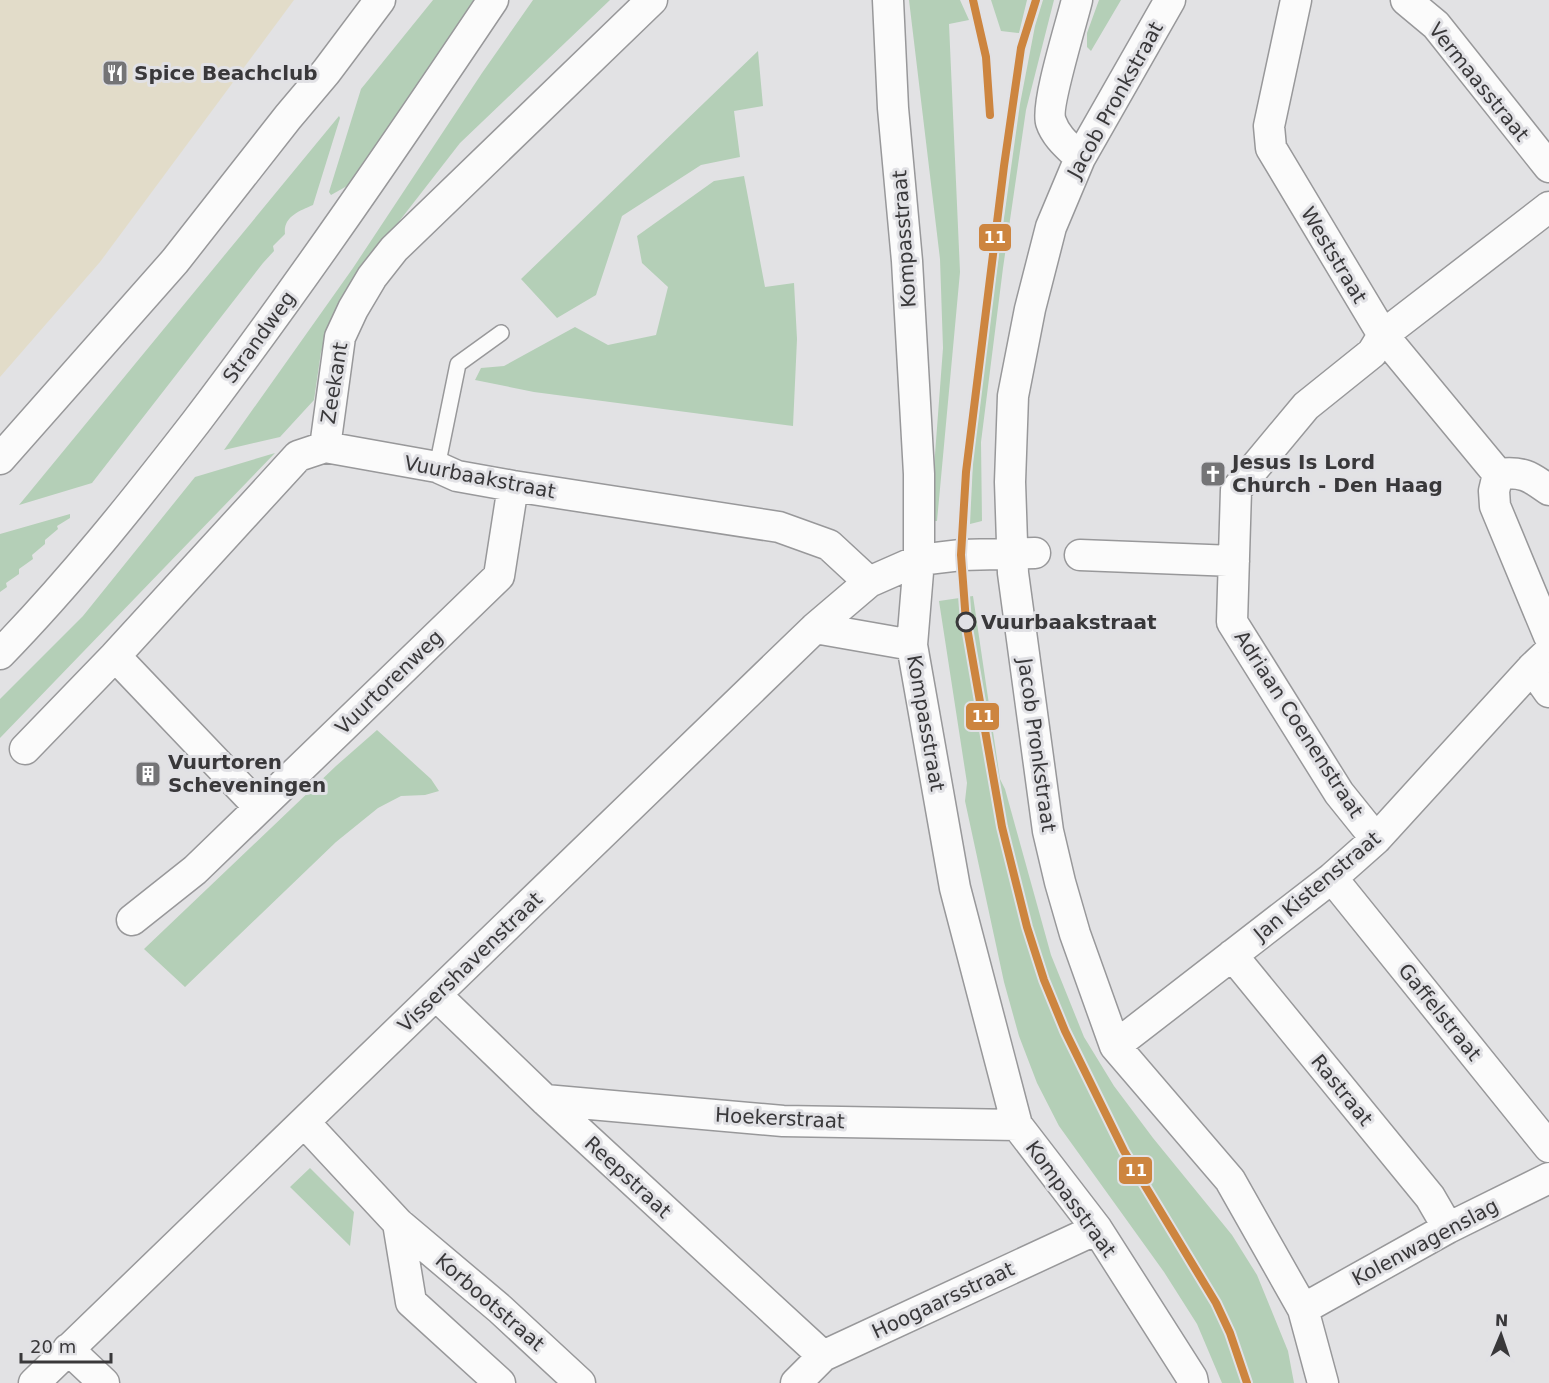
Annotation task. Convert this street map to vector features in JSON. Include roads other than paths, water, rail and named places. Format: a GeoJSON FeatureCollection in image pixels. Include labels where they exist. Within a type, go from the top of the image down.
{"type":"FeatureCollection","features":[{"type":"Feature","properties":{"kind":"street"},"geometry":{"type":"LineString","coordinates":[[0,459],[175,261],[326,72],[380,0]]}},
{"type":"Feature","properties":{"kind":"street","name":"Strandweg"},"geometry":{"type":"LineString","coordinates":[[0,654],[42,611],[148,484],[263,334],[363,193],[493,0]]}},
{"type":"Feature","properties":{"kind":"street","name":"Zeekant"},"geometry":{"type":"LineString","coordinates":[[25,749],[115,656],[298,456],[325,447],[340,337],[372,277],[394,249],[652,0]]}},
{"type":"Feature","properties":{"kind":"street","name":"Kompasstraat"},"geometry":{"type":"LineString","coordinates":[[888,0],[893,108],[907,261],[919,474],[919,560],[912,645],[955,888],[1017,1125],[1097,1229],[1193,1383]]}},
{"type":"Feature","properties":{"kind":"street"},"geometry":{"type":"LineString","coordinates":[[1077,0],[1049,119],[1057,135],[1080,158]]}},
{"type":"Feature","properties":{"kind":"street","name":"Jacob Pronkstraat"},"geometry":{"type":"LineString","coordinates":[[1170,0],[1080,158],[1051,227],[1030,309],[1013,396],[1010,482],[1023,553],[1048,831],[1076,934],[1115,1046],[1230,1180],[1303,1308],[1323,1383]]}},
{"type":"Feature","properties":{"kind":"street","name":"Weststraat"},"geometry":{"type":"LineString","coordinates":[[1296,0],[1269,126],[1271,148],[1383,335],[1498,474]]}},
{"type":"Feature","properties":{"kind":"street","name":"Vermaasstraat"},"geometry":{"type":"LineString","coordinates":[[1406,0],[1436,26],[1549,167]]}},
{"type":"Feature","properties":{"kind":"street","name":"Adriaan Coenenstraat"},"geometry":{"type":"LineString","coordinates":[[1376,839],[1339,793],[1232,622],[1236,490],[1306,406],[1372,353],[1383,335],[1549,207]]}},
{"type":"Feature","properties":{"kind":"street","name":"Vuurbaakstraat"},"geometry":{"type":"LineString","coordinates":[[325,447],[437,467],[457,476],[513,486],[778,527],[829,545],[869,582]]}},
{"type":"Feature","properties":{"kind":"street"},"geometry":{"type":"LineString","coordinates":[[1549,490],[1531,477],[1515,472],[1498,474],[1494,490],[1495,506],[1549,636]]}},
{"type":"Feature","properties":{"kind":"street","name":"Vuurtorenweg"},"geometry":{"type":"LineString","coordinates":[[132,920],[195,870],[499,576],[513,486]]}},
{"type":"Feature","properties":{"kind":"street"},"geometry":{"type":"LineString","coordinates":[[919,560],[961,555],[1023,553]]}},
{"type":"Feature","properties":{"kind":"street"},"geometry":{"type":"LineString","coordinates":[[1080,555],[1234,561]]}},
{"type":"Feature","properties":{"kind":"street","name":"Vissershavenstraat"},"geometry":{"type":"LineString","coordinates":[[34,1383],[815,628],[869,582],[919,560]]}},
{"type":"Feature","properties":{"kind":"street"},"geometry":{"type":"LineString","coordinates":[[815,628],[912,645]]}},
{"type":"Feature","properties":{"kind":"street"},"geometry":{"type":"LineString","coordinates":[[115,656],[259,807]]}},
{"type":"Feature","properties":{"kind":"street"},"geometry":{"type":"LineString","coordinates":[[1541,660],[1549,692]]}},
{"type":"Feature","properties":{"kind":"street","name":"Jan Kistenstraat"},"geometry":{"type":"LineString","coordinates":[[1115,1046],[1332,878],[1376,839],[1541,660]]}},
{"type":"Feature","properties":{"kind":"street","name":"Gaffelstraat"},"geometry":{"type":"LineString","coordinates":[[1332,878],[1549,1147]]}},
{"type":"Feature","properties":{"kind":"street","name":"Rastraat"},"geometry":{"type":"LineString","coordinates":[[1232,955],[1430,1197],[1448,1228]]}},
{"type":"Feature","properties":{"kind":"street","name":"Reepstraat"},"geometry":{"type":"LineString","coordinates":[[436,995],[544,1100],[823,1356]]}},
{"type":"Feature","properties":{"kind":"street","name":"Hoekerstraat"},"geometry":{"type":"LineString","coordinates":[[544,1100],[783,1121],[1017,1125]]}},
{"type":"Feature","properties":{"kind":"street","name":"Korbootstraat"},"geometry":{"type":"LineString","coordinates":[[304,1122],[398,1223],[500,1309],[580,1383]]}},
{"type":"Feature","properties":{"kind":"street","name":"Kolenwagenslag"},"geometry":{"type":"LineString","coordinates":[[1303,1308],[1448,1228],[1549,1178]]}},
{"type":"Feature","properties":{"kind":"street","name":"Korbootstraat"},"geometry":{"type":"LineString","coordinates":[[398,1223],[411,1302],[500,1383]]}},
{"type":"Feature","properties":{"kind":"street","name":"Hoogaarsstraat"},"geometry":{"type":"LineString","coordinates":[[796,1383],[823,1356],[1097,1229]]}},
{"type":"Feature","properties":{"kind":"street"},"geometry":{"type":"LineString","coordinates":[[68,1349],[104,1383]]}},
{"type":"Feature","properties":{"kind":"lane"},"geometry":{"type":"LineString","coordinates":[[437,467],[458,364],[501,333]]}},
{"type":"Feature","properties":{"kind":"place","name":"Spice Beachclub"},"geometry":{"type":"Point","coordinates":[115,73]}},
{"type":"Feature","properties":{"kind":"place","name":"Jesus Is Lord Church - Den Haag"},"geometry":{"type":"Point","coordinates":[1213,474]}},
{"type":"Feature","properties":{"kind":"place","name":"Vuurbaakstraat"},"geometry":{"type":"Point","coordinates":[966,622]}},
{"type":"Feature","properties":{"kind":"place","name":"Vuurtoren Scheveningen"},"geometry":{"type":"Point","coordinates":[148,774]}}]}
